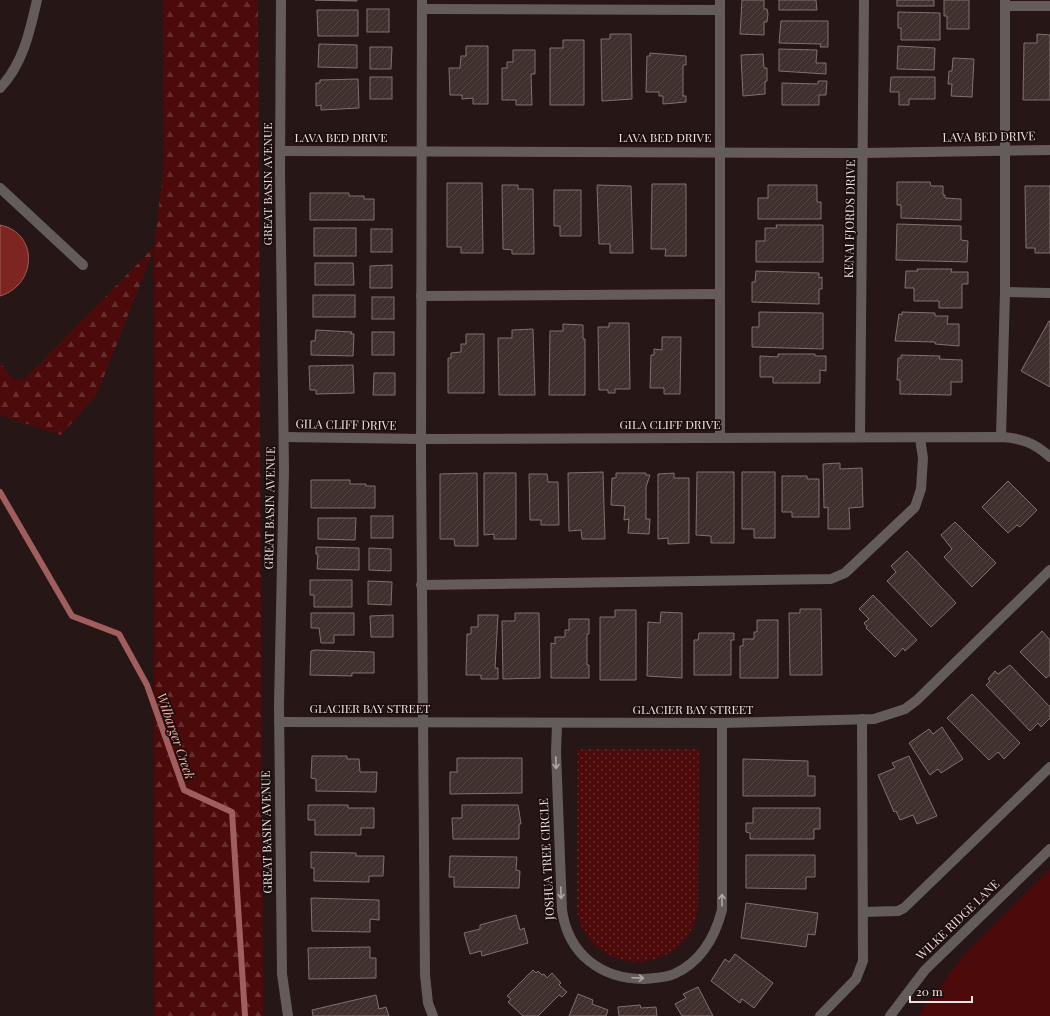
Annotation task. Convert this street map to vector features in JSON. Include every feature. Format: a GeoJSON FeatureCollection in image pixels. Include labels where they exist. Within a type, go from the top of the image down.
{"type":"FeatureCollection","features":[{"type":"Feature","properties":{"kind":"street"},"geometry":{"type":"LineString","coordinates":[[0,88],[14,71],[21,55],[38,0]]}},
{"type":"Feature","properties":{"kind":"street","name":"GREAT BASIN AVENUE"},"geometry":{"type":"LineString","coordinates":[[281,0],[280,151],[284,437],[279,722],[282,974],[288,1016]]}},
{"type":"Feature","properties":{"kind":"street","name":"KENAI FJORDS DRIVE"},"geometry":{"type":"LineString","coordinates":[[860,438],[864,0]]}},
{"type":"Feature","properties":{"kind":"street"},"geometry":{"type":"LineString","coordinates":[[1001,437],[1005,292],[1005,3],[1050,6]]}},
{"type":"Feature","properties":{"kind":"street"},"geometry":{"type":"LineString","coordinates":[[433,1016],[428,1002],[424,975],[421,585],[422,5],[720,5],[720,437]]}},
{"type":"Feature","properties":{"kind":"street","name":"LAVA BED DRIVE"},"geometry":{"type":"LineString","coordinates":[[280,151],[422,150],[863,153],[1050,150]]}},
{"type":"Feature","properties":{"kind":"street"},"geometry":{"type":"LineString","coordinates":[[0,188],[83,265]]}},
{"type":"Feature","properties":{"kind":"street"},"geometry":{"type":"LineString","coordinates":[[1005,292],[1050,293]]}},
{"type":"Feature","properties":{"kind":"street"},"geometry":{"type":"LineString","coordinates":[[421,296],[720,294]]}},
{"type":"Feature","properties":{"kind":"street","name":"GILA CLIFF DRIVE"},"geometry":{"type":"LineString","coordinates":[[284,437],[1001,437],[1021,439],[1031,443],[1050,457]]}},
{"type":"Feature","properties":{"kind":"street"},"geometry":{"type":"LineString","coordinates":[[421,585],[831,579],[845,573],[914,507],[921,489],[923,458],[920,438]]}},
{"type":"Feature","properties":{"kind":"street","name":"GLACIER BAY STREET"},"geometry":{"type":"LineString","coordinates":[[279,722],[557,724],[722,723],[874,719],[905,709],[1050,570]]}},
{"type":"Feature","properties":{"kind":"street"},"geometry":{"type":"LineString","coordinates":[[820,1016],[856,980],[861,971],[863,961],[862,719]]}},
{"type":"Feature","properties":{"kind":"street","name":"JOSHUA TREE CIRCLE"},"geometry":{"type":"LineString","coordinates":[[557,724],[556,752],[562,910],[564,927],[585,958],[596,967],[612,975],[634,979],[656,978],[674,974],[685,967],[702,952],[712,939],[718,925],[722,910],[722,723]]}},
{"type":"Feature","properties":{"kind":"street"},"geometry":{"type":"LineString","coordinates":[[863,912],[898,911],[904,908],[1050,767]]}},
{"type":"Feature","properties":{"kind":"street","name":"WILKE RIDGE LANE"},"geometry":{"type":"LineString","coordinates":[[890,1016],[925,970],[1050,849]]}},
{"type":"Feature","properties":{"kind":"green space"},"geometry":{"type":"Polygon","coordinates":[[[163,0],[258,0],[263,1016],[154,1016],[154,249],[97,394],[61,435],[0,415],[0,362],[13,380],[25,379],[154,247],[164,165],[163,0]]]}},
{"type":"Feature","properties":{"kind":"green space"},"geometry":{"type":"Polygon","coordinates":[[[578,749],[699,749],[698,907],[696,918],[688,936],[677,948],[664,956],[649,961],[634,962],[620,959],[606,953],[594,944],[584,931],[577,911],[578,749]]]}},
{"type":"Feature","properties":{"kind":"green space"},"geometry":{"type":"Polygon","coordinates":[[[1050,869],[1050,1016],[918,1016],[963,956],[1050,869]]]}},
{"type":"Feature","properties":{"kind":"shaded area"},"geometry":{"type":"Polygon","coordinates":[[[0,225],[13,230],[22,238],[27,248],[28,259],[27,271],[21,281],[12,290],[0,296],[0,225]]]}},
{"type":"Feature","properties":{"kind":"building"},"geometry":{"type":"Polygon","coordinates":[[[315,0],[357,0],[357,1],[315,0]]]}},
{"type":"Feature","properties":{"kind":"building"},"geometry":{"type":"Polygon","coordinates":[[[742,0],[764,0],[764,9],[767,9],[768,14],[767,22],[764,22],[764,35],[740,34],[742,0]]]}},
{"type":"Feature","properties":{"kind":"building"},"geometry":{"type":"Polygon","coordinates":[[[779,0],[816,0],[817,10],[779,10],[779,0]]]}},
{"type":"Feature","properties":{"kind":"building"},"geometry":{"type":"Polygon","coordinates":[[[897,0],[934,0],[934,6],[897,6],[897,0]]]}},
{"type":"Feature","properties":{"kind":"building"},"geometry":{"type":"Polygon","coordinates":[[[944,0],[969,0],[969,29],[947,29],[947,16],[944,16],[944,0]]]}},
{"type":"Feature","properties":{"kind":"building"},"geometry":{"type":"Polygon","coordinates":[[[367,9],[389,9],[389,32],[367,32],[367,9]]]}},
{"type":"Feature","properties":{"kind":"building"},"geometry":{"type":"Polygon","coordinates":[[[317,10],[358,10],[358,36],[318,36],[317,10]]]}},
{"type":"Feature","properties":{"kind":"building"},"geometry":{"type":"Polygon","coordinates":[[[898,12],[940,13],[940,40],[901,40],[901,28],[898,28],[898,12]]]}},
{"type":"Feature","properties":{"kind":"building"},"geometry":{"type":"Polygon","coordinates":[[[781,21],[828,21],[828,47],[820,47],[821,44],[779,43],[781,21]]]}},
{"type":"Feature","properties":{"kind":"building"},"geometry":{"type":"Polygon","coordinates":[[[610,34],[631,34],[632,99],[602,101],[601,39],[610,39],[610,34]]]}},
{"type":"Feature","properties":{"kind":"building"},"geometry":{"type":"Polygon","coordinates":[[[1037,34],[1050,35],[1050,100],[1023,100],[1024,43],[1037,43],[1037,34]]]}},
{"type":"Feature","properties":{"kind":"building"},"geometry":{"type":"Polygon","coordinates":[[[563,40],[584,40],[584,105],[550,105],[550,48],[563,48],[563,40]]]}},
{"type":"Feature","properties":{"kind":"building"},"geometry":{"type":"Polygon","coordinates":[[[319,44],[357,45],[357,68],[318,67],[319,44]]]}},
{"type":"Feature","properties":{"kind":"building"},"geometry":{"type":"Polygon","coordinates":[[[466,46],[488,46],[488,104],[473,104],[473,98],[462,99],[462,95],[450,95],[449,68],[460,68],[461,56],[466,56],[466,46]]]}},
{"type":"Feature","properties":{"kind":"building"},"geometry":{"type":"Polygon","coordinates":[[[898,46],[935,48],[934,70],[897,69],[898,46]]]}},
{"type":"Feature","properties":{"kind":"building"},"geometry":{"type":"Polygon","coordinates":[[[370,47],[392,47],[391,69],[370,69],[370,47]]]}},
{"type":"Feature","properties":{"kind":"building"},"geometry":{"type":"Polygon","coordinates":[[[779,49],[817,50],[816,63],[826,63],[826,74],[779,71],[779,49]]]}},
{"type":"Feature","properties":{"kind":"building"},"geometry":{"type":"Polygon","coordinates":[[[513,50],[535,50],[535,74],[531,74],[532,105],[516,105],[516,100],[502,100],[502,68],[507,68],[507,62],[513,62],[513,50]]]}},
{"type":"Feature","properties":{"kind":"building"},"geometry":{"type":"Polygon","coordinates":[[[650,53],[686,56],[686,65],[683,65],[683,96],[686,96],[686,102],[663,104],[663,96],[659,96],[659,92],[646,92],[647,56],[650,56],[650,53]]]}},
{"type":"Feature","properties":{"kind":"building"},"geometry":{"type":"Polygon","coordinates":[[[763,54],[764,68],[767,68],[765,94],[743,96],[741,55],[763,54]]]}},
{"type":"Feature","properties":{"kind":"building"},"geometry":{"type":"Polygon","coordinates":[[[953,58],[974,59],[972,97],[951,96],[952,84],[948,84],[949,71],[952,71],[953,58]]]}},
{"type":"Feature","properties":{"kind":"building"},"geometry":{"type":"Polygon","coordinates":[[[370,77],[392,77],[392,99],[370,99],[370,77]]]}},
{"type":"Feature","properties":{"kind":"building"},"geometry":{"type":"Polygon","coordinates":[[[891,77],[935,77],[935,99],[909,99],[909,105],[899,105],[899,92],[890,92],[891,77]]]}},
{"type":"Feature","properties":{"kind":"building"},"geometry":{"type":"Polygon","coordinates":[[[358,79],[359,108],[321,110],[321,105],[316,106],[316,83],[320,83],[320,80],[358,79]]]}},
{"type":"Feature","properties":{"kind":"building"},"geometry":{"type":"Polygon","coordinates":[[[818,81],[827,81],[826,95],[819,95],[819,105],[782,105],[782,83],[818,84],[818,81]]]}},
{"type":"Feature","properties":{"kind":"building"},"geometry":{"type":"Polygon","coordinates":[[[897,182],[930,182],[931,186],[943,186],[943,195],[945,195],[945,198],[961,199],[961,220],[901,218],[901,205],[897,205],[897,182]]]}},
{"type":"Feature","properties":{"kind":"building"},"geometry":{"type":"Polygon","coordinates":[[[447,183],[482,183],[483,253],[461,253],[461,247],[447,247],[447,183]]]}},
{"type":"Feature","properties":{"kind":"building"},"geometry":{"type":"Polygon","coordinates":[[[652,184],[686,184],[686,256],[665,256],[666,249],[651,249],[652,184]]]}},
{"type":"Feature","properties":{"kind":"building"},"geometry":{"type":"Polygon","coordinates":[[[502,185],[518,185],[518,189],[533,189],[534,254],[512,254],[512,250],[503,249],[502,185]]]}},
{"type":"Feature","properties":{"kind":"building"},"geometry":{"type":"Polygon","coordinates":[[[597,185],[631,186],[633,253],[610,253],[610,244],[599,244],[597,185]]]}},
{"type":"Feature","properties":{"kind":"building"},"geometry":{"type":"Polygon","coordinates":[[[768,185],[817,185],[817,202],[821,202],[821,219],[758,219],[758,198],[768,198],[768,185]]]}},
{"type":"Feature","properties":{"kind":"building"},"geometry":{"type":"Polygon","coordinates":[[[1025,186],[1050,186],[1050,253],[1035,253],[1035,248],[1026,248],[1025,186]]]}},
{"type":"Feature","properties":{"kind":"building"},"geometry":{"type":"Polygon","coordinates":[[[554,190],[581,190],[581,236],[560,236],[560,226],[554,226],[554,190]]]}},
{"type":"Feature","properties":{"kind":"building"},"geometry":{"type":"Polygon","coordinates":[[[310,193],[349,193],[349,196],[364,196],[364,199],[374,199],[374,220],[310,220],[310,193]]]}},
{"type":"Feature","properties":{"kind":"building"},"geometry":{"type":"Polygon","coordinates":[[[897,224],[961,226],[961,240],[968,241],[967,262],[896,260],[897,224]]]}},
{"type":"Feature","properties":{"kind":"building"},"geometry":{"type":"Polygon","coordinates":[[[776,225],[823,225],[823,262],[756,262],[756,241],[765,241],[765,228],[777,228],[776,225]]]}},
{"type":"Feature","properties":{"kind":"building"},"geometry":{"type":"Polygon","coordinates":[[[314,228],[356,228],[356,256],[314,256],[314,228]]]}},
{"type":"Feature","properties":{"kind":"building"},"geometry":{"type":"Polygon","coordinates":[[[371,229],[392,229],[392,252],[371,252],[371,229]]]}},
{"type":"Feature","properties":{"kind":"building"},"geometry":{"type":"Polygon","coordinates":[[[315,263],[353,263],[354,285],[315,285],[315,263]]]}},
{"type":"Feature","properties":{"kind":"building"},"geometry":{"type":"Polygon","coordinates":[[[392,265],[392,288],[370,288],[370,266],[392,265]]]}},
{"type":"Feature","properties":{"kind":"building"},"geometry":{"type":"Polygon","coordinates":[[[917,269],[952,269],[951,272],[968,272],[968,284],[962,284],[962,308],[939,308],[939,301],[914,301],[914,288],[905,288],[906,271],[918,271],[917,269]]]}},
{"type":"Feature","properties":{"kind":"building"},"geometry":{"type":"Polygon","coordinates":[[[756,271],[819,273],[819,278],[822,277],[822,289],[819,289],[819,304],[752,302],[752,282],[755,282],[756,271]]]}},
{"type":"Feature","properties":{"kind":"building"},"geometry":{"type":"Polygon","coordinates":[[[313,295],[355,295],[355,317],[313,317],[313,295]]]}},
{"type":"Feature","properties":{"kind":"building"},"geometry":{"type":"Polygon","coordinates":[[[372,297],[394,297],[394,319],[372,319],[372,297]]]}},
{"type":"Feature","properties":{"kind":"building"},"geometry":{"type":"Polygon","coordinates":[[[759,312],[823,313],[823,349],[752,347],[752,327],[759,327],[759,312]]]}},
{"type":"Feature","properties":{"kind":"building"},"geometry":{"type":"Polygon","coordinates":[[[902,312],[935,313],[935,316],[948,316],[947,324],[959,324],[959,346],[935,344],[935,342],[895,341],[899,314],[902,315],[902,312]]]}},
{"type":"Feature","properties":{"kind":"building"},"geometry":{"type":"Polygon","coordinates":[[[1050,321],[1050,387],[1021,371],[1050,321]]]}},
{"type":"Feature","properties":{"kind":"building"},"geometry":{"type":"Polygon","coordinates":[[[609,323],[629,323],[630,389],[615,389],[615,393],[608,393],[608,390],[599,390],[598,327],[609,327],[609,323]]]}},
{"type":"Feature","properties":{"kind":"building"},"geometry":{"type":"Polygon","coordinates":[[[563,324],[583,325],[583,339],[585,339],[585,395],[549,395],[550,331],[563,331],[563,324]]]}},
{"type":"Feature","properties":{"kind":"building"},"geometry":{"type":"Polygon","coordinates":[[[533,329],[535,395],[499,395],[498,338],[512,338],[512,330],[533,329]]]}},
{"type":"Feature","properties":{"kind":"building"},"geometry":{"type":"Polygon","coordinates":[[[316,330],[352,332],[351,334],[354,334],[353,356],[311,355],[311,341],[315,341],[316,330]]]}},
{"type":"Feature","properties":{"kind":"building"},"geometry":{"type":"Polygon","coordinates":[[[372,332],[394,332],[394,355],[372,355],[372,332]]]}},
{"type":"Feature","properties":{"kind":"building"},"geometry":{"type":"Polygon","coordinates":[[[466,334],[484,334],[484,393],[448,393],[448,358],[451,358],[451,353],[461,352],[461,344],[466,344],[466,334]]]}},
{"type":"Feature","properties":{"kind":"building"},"geometry":{"type":"Polygon","coordinates":[[[662,337],[681,337],[680,394],[664,394],[664,388],[650,388],[651,355],[654,355],[654,349],[662,350],[662,337]]]}},
{"type":"Feature","properties":{"kind":"building"},"geometry":{"type":"Polygon","coordinates":[[[778,354],[815,354],[815,356],[826,356],[826,371],[820,370],[820,383],[773,383],[773,377],[760,377],[760,356],[778,357],[778,354]]]}},
{"type":"Feature","properties":{"kind":"building"},"geometry":{"type":"Polygon","coordinates":[[[901,355],[940,356],[939,359],[962,360],[962,382],[951,382],[951,395],[900,394],[900,380],[897,380],[898,358],[901,358],[901,355]]]}},
{"type":"Feature","properties":{"kind":"building"},"geometry":{"type":"Polygon","coordinates":[[[353,365],[354,393],[316,394],[316,390],[310,390],[309,366],[353,365]]]}},
{"type":"Feature","properties":{"kind":"building"},"geometry":{"type":"Polygon","coordinates":[[[374,373],[395,373],[395,395],[373,395],[374,373]]]}},
{"type":"Feature","properties":{"kind":"building"},"geometry":{"type":"Polygon","coordinates":[[[840,463],[840,469],[862,468],[863,507],[849,508],[850,529],[828,529],[828,507],[824,508],[823,464],[840,463]]]}},
{"type":"Feature","properties":{"kind":"building"},"geometry":{"type":"Polygon","coordinates":[[[603,472],[605,539],[582,539],[581,530],[569,531],[568,473],[603,472]]]}},
{"type":"Feature","properties":{"kind":"building"},"geometry":{"type":"Polygon","coordinates":[[[697,472],[734,472],[734,543],[711,543],[711,536],[696,535],[697,472]]]}},
{"type":"Feature","properties":{"kind":"building"},"geometry":{"type":"Polygon","coordinates":[[[742,472],[775,472],[775,538],[754,538],[754,529],[742,529],[742,472]]]}},
{"type":"Feature","properties":{"kind":"building"},"geometry":{"type":"Polygon","coordinates":[[[477,473],[478,546],[455,546],[454,539],[440,539],[440,474],[477,473]]]}},
{"type":"Feature","properties":{"kind":"building"},"geometry":{"type":"Polygon","coordinates":[[[484,473],[516,473],[516,539],[494,539],[494,534],[484,535],[484,473]]]}},
{"type":"Feature","properties":{"kind":"building"},"geometry":{"type":"Polygon","coordinates":[[[616,473],[646,473],[646,475],[650,475],[646,487],[646,519],[650,519],[649,534],[628,533],[629,519],[624,520],[625,506],[611,505],[612,478],[616,478],[616,473]]]}},
{"type":"Feature","properties":{"kind":"building"},"geometry":{"type":"Polygon","coordinates":[[[674,473],[674,478],[689,478],[689,543],[668,544],[668,538],[658,539],[658,474],[674,473]]]}},
{"type":"Feature","properties":{"kind":"building"},"geometry":{"type":"Polygon","coordinates":[[[529,474],[547,474],[548,482],[558,482],[559,525],[541,525],[541,520],[530,520],[529,474]]]}},
{"type":"Feature","properties":{"kind":"building"},"geometry":{"type":"Polygon","coordinates":[[[782,476],[807,476],[807,479],[819,479],[819,517],[792,517],[792,512],[782,512],[782,476]]]}},
{"type":"Feature","properties":{"kind":"building"},"geometry":{"type":"Polygon","coordinates":[[[311,480],[350,480],[350,484],[366,484],[366,486],[375,486],[375,508],[311,508],[311,480]]]}},
{"type":"Feature","properties":{"kind":"building"},"geometry":{"type":"Polygon","coordinates":[[[1008,481],[1037,510],[1020,527],[1017,525],[1008,533],[982,507],[1008,481]]]}},
{"type":"Feature","properties":{"kind":"building"},"geometry":{"type":"Polygon","coordinates":[[[371,516],[393,516],[393,538],[371,538],[371,516]]]}},
{"type":"Feature","properties":{"kind":"building"},"geometry":{"type":"Polygon","coordinates":[[[318,518],[356,518],[355,540],[318,539],[318,518]]]}},
{"type":"Feature","properties":{"kind":"building"},"geometry":{"type":"Polygon","coordinates":[[[955,522],[996,563],[972,587],[944,557],[952,549],[941,535],[955,522]]]}},
{"type":"Feature","properties":{"kind":"building"},"geometry":{"type":"Polygon","coordinates":[[[316,547],[359,548],[359,570],[317,569],[318,554],[316,554],[316,547]]]}},
{"type":"Feature","properties":{"kind":"building"},"geometry":{"type":"Polygon","coordinates":[[[369,548],[391,549],[391,571],[369,570],[369,548]]]}},
{"type":"Feature","properties":{"kind":"building"},"geometry":{"type":"Polygon","coordinates":[[[907,551],[956,603],[931,627],[887,581],[896,572],[891,566],[907,551]]]}},
{"type":"Feature","properties":{"kind":"building"},"geometry":{"type":"Polygon","coordinates":[[[310,580],[352,580],[352,607],[314,607],[314,595],[310,595],[310,580]]]}},
{"type":"Feature","properties":{"kind":"building"},"geometry":{"type":"Polygon","coordinates":[[[368,581],[392,582],[391,605],[368,604],[368,581]]]}},
{"type":"Feature","properties":{"kind":"building"},"geometry":{"type":"Polygon","coordinates":[[[873,595],[917,640],[905,651],[903,648],[895,657],[866,628],[867,627],[864,623],[869,619],[859,609],[873,595]]]}},
{"type":"Feature","properties":{"kind":"building"},"geometry":{"type":"Polygon","coordinates":[[[800,609],[821,609],[822,675],[790,675],[789,613],[800,613],[800,609]]]}},
{"type":"Feature","properties":{"kind":"building"},"geometry":{"type":"Polygon","coordinates":[[[615,610],[636,610],[636,680],[600,680],[600,617],[615,617],[615,610]]]}},
{"type":"Feature","properties":{"kind":"building"},"geometry":{"type":"Polygon","coordinates":[[[661,612],[682,613],[682,678],[647,676],[648,622],[660,623],[661,612]]]}},
{"type":"Feature","properties":{"kind":"building"},"geometry":{"type":"Polygon","coordinates":[[[311,613],[354,613],[354,635],[334,635],[334,643],[321,643],[319,628],[311,628],[311,613]]]}},
{"type":"Feature","properties":{"kind":"building"},"geometry":{"type":"Polygon","coordinates":[[[515,613],[539,613],[540,678],[503,679],[502,621],[515,621],[515,613]]]}},
{"type":"Feature","properties":{"kind":"building"},"geometry":{"type":"Polygon","coordinates":[[[393,615],[393,637],[371,637],[370,616],[393,615]]]}},
{"type":"Feature","properties":{"kind":"building"},"geometry":{"type":"Polygon","coordinates":[[[478,615],[498,615],[495,668],[498,668],[498,679],[481,679],[481,675],[466,675],[467,634],[471,634],[471,627],[478,627],[478,615]]]}},
{"type":"Feature","properties":{"kind":"building"},"geometry":{"type":"Polygon","coordinates":[[[569,619],[589,619],[589,634],[587,634],[587,665],[589,665],[589,678],[551,678],[551,643],[555,644],[555,637],[565,637],[565,630],[569,630],[569,619]]]}},
{"type":"Feature","properties":{"kind":"building"},"geometry":{"type":"Polygon","coordinates":[[[757,620],[778,620],[778,678],[740,678],[740,646],[743,646],[743,639],[754,639],[754,632],[757,632],[757,620]]]}},
{"type":"Feature","properties":{"kind":"building"},"geometry":{"type":"Polygon","coordinates":[[[1042,631],[1050,640],[1050,675],[1046,678],[1020,652],[1042,631]]]}},
{"type":"Feature","properties":{"kind":"building"},"geometry":{"type":"Polygon","coordinates":[[[699,633],[734,633],[734,640],[731,640],[731,675],[694,675],[694,640],[698,640],[699,633]]]}},
{"type":"Feature","properties":{"kind":"building"},"geometry":{"type":"Polygon","coordinates":[[[311,651],[374,652],[374,673],[352,673],[352,676],[310,675],[311,651]]]}},
{"type":"Feature","properties":{"kind":"building"},"geometry":{"type":"Polygon","coordinates":[[[1010,665],[1050,707],[1050,718],[1041,727],[1038,723],[1030,731],[986,685],[990,681],[988,679],[995,671],[998,674],[1010,665]]]}},
{"type":"Feature","properties":{"kind":"building"},"geometry":{"type":"Polygon","coordinates":[[[972,694],[1020,743],[1004,759],[998,752],[989,760],[947,718],[972,694]]]}},
{"type":"Feature","properties":{"kind":"building"},"geometry":{"type":"Polygon","coordinates":[[[942,727],[963,759],[941,773],[938,769],[930,775],[909,743],[929,729],[933,734],[942,727]]]}},
{"type":"Feature","properties":{"kind":"building"},"geometry":{"type":"Polygon","coordinates":[[[312,756],[347,756],[347,759],[359,759],[360,772],[377,772],[376,792],[316,791],[316,779],[311,778],[312,756]]]}},
{"type":"Feature","properties":{"kind":"building"},"geometry":{"type":"Polygon","coordinates":[[[909,756],[937,816],[917,824],[913,815],[900,820],[896,811],[894,812],[878,775],[895,768],[892,763],[909,756]]]}},
{"type":"Feature","properties":{"kind":"building"},"geometry":{"type":"Polygon","coordinates":[[[457,758],[522,758],[522,793],[450,794],[450,772],[457,772],[457,758]]]}},
{"type":"Feature","properties":{"kind":"building"},"geometry":{"type":"Polygon","coordinates":[[[743,759],[808,761],[808,776],[815,776],[815,796],[743,796],[743,759]]]}},
{"type":"Feature","properties":{"kind":"building"},"geometry":{"type":"Polygon","coordinates":[[[308,805],[348,805],[348,808],[374,808],[374,828],[361,828],[361,835],[315,835],[315,820],[308,820],[308,805]]]}},
{"type":"Feature","properties":{"kind":"building"},"geometry":{"type":"Polygon","coordinates":[[[462,805],[518,805],[521,824],[519,824],[519,839],[453,839],[452,818],[462,818],[462,805]]]}},
{"type":"Feature","properties":{"kind":"building"},"geometry":{"type":"Polygon","coordinates":[[[753,808],[820,808],[820,829],[814,829],[814,839],[750,839],[750,833],[746,832],[746,823],[753,823],[753,808]]]}},
{"type":"Feature","properties":{"kind":"building"},"geometry":{"type":"Polygon","coordinates":[[[311,852],[356,853],[356,856],[384,856],[383,876],[369,876],[369,882],[314,881],[314,868],[311,868],[311,852]]]}},
{"type":"Feature","properties":{"kind":"building"},"geometry":{"type":"Polygon","coordinates":[[[746,855],[815,855],[815,877],[806,877],[806,889],[746,888],[746,855]]]}},
{"type":"Feature","properties":{"kind":"building"},"geometry":{"type":"Polygon","coordinates":[[[450,856],[517,857],[516,870],[520,871],[519,888],[454,887],[454,877],[449,877],[450,856]]]}},
{"type":"Feature","properties":{"kind":"building"},"geometry":{"type":"Polygon","coordinates":[[[311,898],[379,900],[379,920],[370,919],[370,932],[312,931],[311,898]]]}},
{"type":"Feature","properties":{"kind":"building"},"geometry":{"type":"Polygon","coordinates":[[[746,903],[818,913],[815,935],[808,934],[806,947],[741,938],[746,903]]]}},
{"type":"Feature","properties":{"kind":"building"},"geometry":{"type":"Polygon","coordinates":[[[516,915],[520,930],[524,928],[528,943],[482,956],[481,951],[470,954],[464,933],[480,929],[480,925],[516,915]]]}},
{"type":"Feature","properties":{"kind":"building"},"geometry":{"type":"Polygon","coordinates":[[[370,947],[370,958],[376,958],[376,978],[309,979],[308,948],[370,947]]]}},
{"type":"Feature","properties":{"kind":"building"},"geometry":{"type":"Polygon","coordinates":[[[735,954],[773,983],[754,1008],[742,999],[740,1003],[711,981],[725,959],[729,962],[735,954]]]}},
{"type":"Feature","properties":{"kind":"building"},"geometry":{"type":"Polygon","coordinates":[[[533,970],[536,973],[538,971],[542,975],[544,974],[547,978],[552,973],[561,983],[559,985],[567,992],[562,997],[559,995],[538,1016],[523,1016],[508,1002],[511,999],[507,996],[533,970]]]}},
{"type":"Feature","properties":{"kind":"building"},"geometry":{"type":"Polygon","coordinates":[[[698,987],[713,1016],[682,1016],[675,1004],[686,998],[683,994],[698,987]]]}},
{"type":"Feature","properties":{"kind":"building"},"geometry":{"type":"Polygon","coordinates":[[[578,994],[593,1000],[592,1004],[608,1010],[606,1016],[569,1016],[578,994]]]}},
{"type":"Feature","properties":{"kind":"building"},"geometry":{"type":"Polygon","coordinates":[[[376,995],[379,1009],[386,1007],[389,1016],[313,1016],[312,1010],[376,995]]]}},
{"type":"Feature","properties":{"kind":"building"},"geometry":{"type":"Polygon","coordinates":[[[640,1005],[641,1008],[656,1007],[657,1016],[619,1016],[618,1007],[640,1005]]]}},
{"type":"Feature","properties":{"kind":"waterway","name":"Wilbarger Creek"},"geometry":{"type":"LineString","coordinates":[[0,492],[72,616],[119,634],[147,685],[184,790],[232,812],[245,1016]]}}]}
